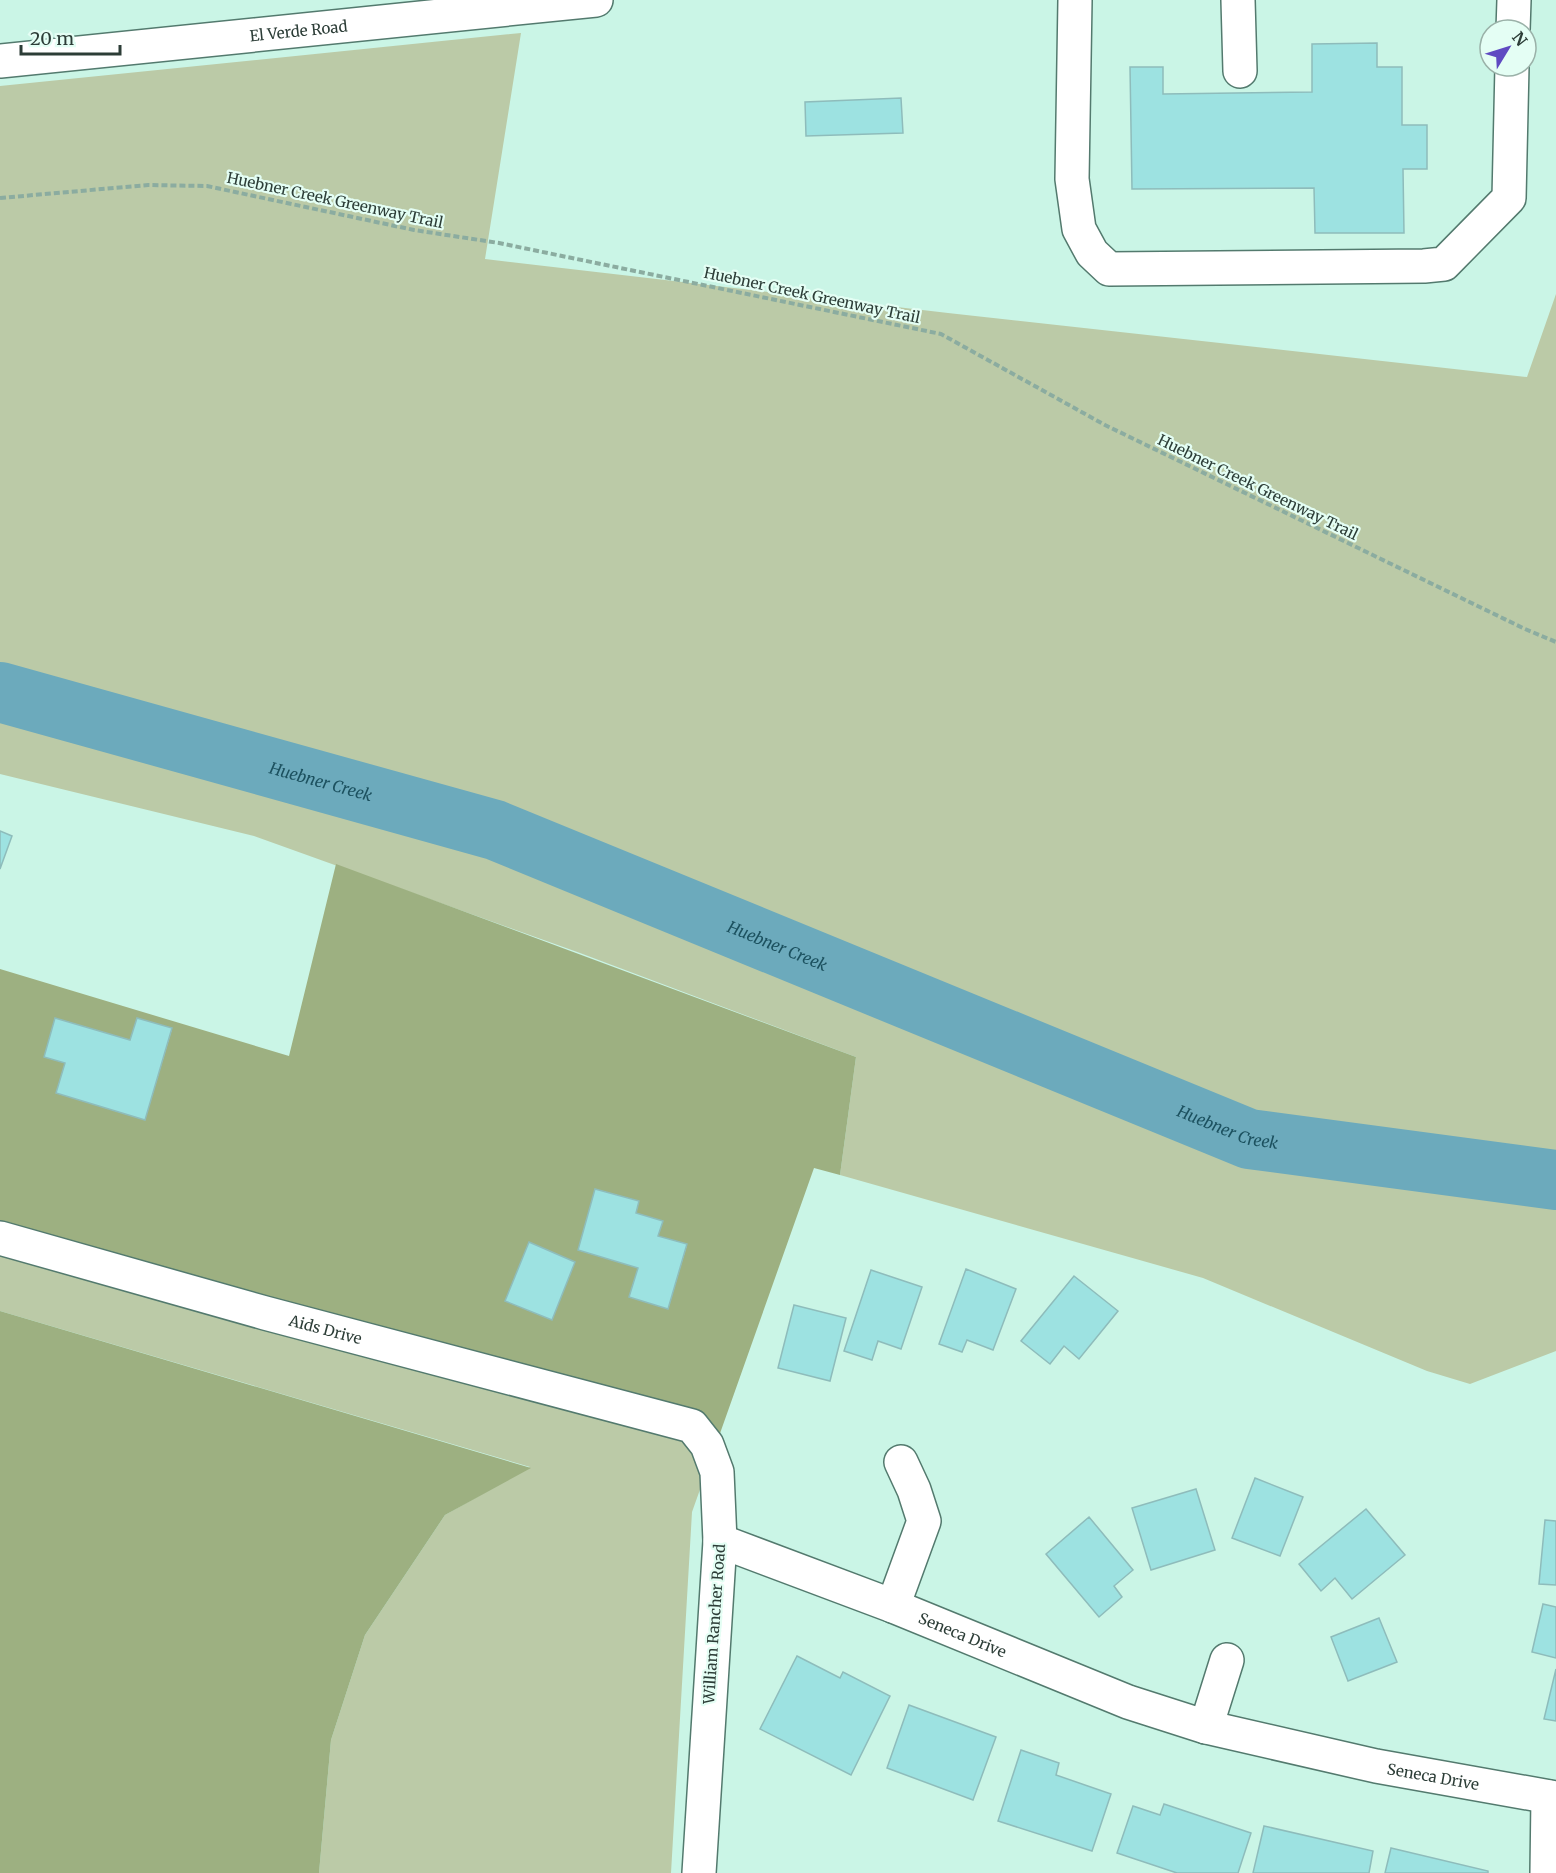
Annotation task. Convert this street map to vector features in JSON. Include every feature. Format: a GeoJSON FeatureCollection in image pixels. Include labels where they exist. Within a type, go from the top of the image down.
{"type":"FeatureCollection","features":[{"type":"Feature","properties":{"kind":"street","name":"El Verde Road"},"geometry":{"type":"LineString","coordinates":[[0,61],[596,0]]}},
{"type":"Feature","properties":{"kind":"street"},"geometry":{"type":"LineString","coordinates":[[1075,0],[1072,179],[1079,229],[1092,254],[1109,269],[1424,267],[1444,264],[1509,198],[1512,78]]}},
{"type":"Feature","properties":{"kind":"street"},"geometry":{"type":"LineString","coordinates":[[1238,0],[1240,71]]}},
{"type":"Feature","properties":{"kind":"street"},"geometry":{"type":"LineString","coordinates":[[1513,18],[1514,0]]}},
{"type":"Feature","properties":{"kind":"street","name":"Aids Drive"},"geometry":{"type":"LineString","coordinates":[[0,1238],[265,1313],[650,1415]]}},
{"type":"Feature","properties":{"kind":"street","name":"William Rancher Road"},"geometry":{"type":"LineString","coordinates":[[650,1415],[692,1426],[707,1445],[717,1472],[720,1540],[699,1873]]}},
{"type":"Feature","properties":{"kind":"street"},"geometry":{"type":"LineString","coordinates":[[893,1606],[924,1521],[914,1490],[901,1462]]}},
{"type":"Feature","properties":{"kind":"street","name":"Seneca Drive"},"geometry":{"type":"LineString","coordinates":[[720,1540],[893,1606],[1128,1702],[1206,1727],[1376,1766],[1552,1797]]}},
{"type":"Feature","properties":{"kind":"street"},"geometry":{"type":"LineString","coordinates":[[1206,1727],[1227,1660]]}},
{"type":"Feature","properties":{"kind":"street"},"geometry":{"type":"LineString","coordinates":[[1547,1873],[1552,1797]]}},
{"type":"Feature","properties":{"kind":"path","name":"Huebner Creek Greenway Trail"},"geometry":{"type":"LineString","coordinates":[[0,198],[148,185],[207,186],[414,230],[499,243],[940,334],[1105,425],[1556,642]]}},
{"type":"Feature","properties":{"kind":"green space"},"geometry":{"type":"Polygon","coordinates":[[[521,33],[485,259],[1527,377],[1556,294],[1556,1351],[1470,1384],[1427,1371],[1203,1278],[840,1175],[856,1057],[580,953],[254,836],[0,774],[0,86],[521,33]]]}},
{"type":"Feature","properties":{"kind":"green space"},"geometry":{"type":"Polygon","coordinates":[[[336,864],[856,1057],[840,1175],[814,1168],[718,1439],[0,1237],[0,969],[289,1056],[336,864]],[[55,1018],[44,1057],[65,1063],[56,1093],[145,1120],[172,1029],[137,1018],[130,1040],[55,1018]],[[595,1189],[578,1250],[638,1268],[629,1297],[668,1309],[687,1245],[658,1236],[662,1221],[636,1213],[639,1201],[595,1189]],[[529,1242],[505,1301],[552,1320],[575,1262],[529,1242]]]}},
{"type":"Feature","properties":{"kind":"green space"},"geometry":{"type":"Polygon","coordinates":[[[0,1237],[718,1439],[692,1512],[671,1873],[319,1873],[331,1740],[365,1635],[445,1515],[530,1467],[0,1311],[0,1237]]]}},
{"type":"Feature","properties":{"kind":"green space"},"geometry":{"type":"Polygon","coordinates":[[[0,1311],[531,1468],[445,1515],[365,1635],[331,1740],[319,1873],[0,1873],[0,1311]]]}},
{"type":"Feature","properties":{"kind":"building"},"geometry":{"type":"Polygon","coordinates":[[[1377,43],[1377,67],[1402,67],[1402,125],[1427,125],[1427,169],[1403,169],[1404,233],[1315,233],[1314,188],[1132,189],[1130,67],[1163,67],[1163,94],[1312,92],[1312,44],[1377,43]]]}},
{"type":"Feature","properties":{"kind":"building"},"geometry":{"type":"Polygon","coordinates":[[[901,98],[903,133],[806,136],[805,102],[901,98]]]}},
{"type":"Feature","properties":{"kind":"building"},"geometry":{"type":"Polygon","coordinates":[[[0,831],[12,836],[0,869],[0,831]]]}},
{"type":"Feature","properties":{"kind":"building"},"geometry":{"type":"Polygon","coordinates":[[[55,1018],[130,1040],[137,1018],[172,1028],[145,1120],[56,1093],[65,1063],[44,1057],[55,1018]]]}},
{"type":"Feature","properties":{"kind":"building"},"geometry":{"type":"Polygon","coordinates":[[[595,1189],[639,1201],[636,1213],[663,1221],[658,1236],[687,1244],[668,1309],[629,1297],[638,1268],[578,1250],[595,1189]]]}},
{"type":"Feature","properties":{"kind":"building"},"geometry":{"type":"Polygon","coordinates":[[[529,1242],[575,1262],[552,1320],[505,1301],[529,1242]]]}},
{"type":"Feature","properties":{"kind":"building"},"geometry":{"type":"Polygon","coordinates":[[[966,1269],[1016,1289],[993,1350],[967,1340],[962,1352],[939,1344],[966,1269]]]}},
{"type":"Feature","properties":{"kind":"building"},"geometry":{"type":"Polygon","coordinates":[[[871,1270],[922,1287],[901,1349],[878,1341],[872,1360],[844,1351],[871,1270]]]}},
{"type":"Feature","properties":{"kind":"building"},"geometry":{"type":"Polygon","coordinates":[[[1074,1276],[1118,1311],[1079,1359],[1064,1346],[1050,1364],[1021,1341],[1074,1276]]]}},
{"type":"Feature","properties":{"kind":"building"},"geometry":{"type":"Polygon","coordinates":[[[794,1305],[846,1318],[830,1381],[778,1368],[794,1305]]]}},
{"type":"Feature","properties":{"kind":"building"},"geometry":{"type":"Polygon","coordinates":[[[1255,1478],[1303,1497],[1280,1556],[1232,1538],[1255,1478]]]}},
{"type":"Feature","properties":{"kind":"building"},"geometry":{"type":"Polygon","coordinates":[[[1196,1489],[1215,1550],[1151,1570],[1132,1508],[1196,1489]]]}},
{"type":"Feature","properties":{"kind":"building"},"geometry":{"type":"Polygon","coordinates":[[[1366,1509],[1405,1555],[1352,1599],[1335,1578],[1321,1591],[1299,1564],[1366,1509]]]}},
{"type":"Feature","properties":{"kind":"building"},"geometry":{"type":"Polygon","coordinates":[[[1089,1517],[1133,1570],[1114,1586],[1122,1597],[1099,1617],[1046,1554],[1089,1517]]]}},
{"type":"Feature","properties":{"kind":"building"},"geometry":{"type":"Polygon","coordinates":[[[1545,1520],[1556,1521],[1556,1585],[1539,1584],[1545,1520]]]}},
{"type":"Feature","properties":{"kind":"building"},"geometry":{"type":"Polygon","coordinates":[[[1543,1604],[1556,1607],[1556,1658],[1532,1652],[1543,1604]]]}},
{"type":"Feature","properties":{"kind":"building"},"geometry":{"type":"Polygon","coordinates":[[[1379,1618],[1397,1662],[1348,1681],[1331,1637],[1379,1618]]]}},
{"type":"Feature","properties":{"kind":"building"},"geometry":{"type":"Polygon","coordinates":[[[797,1656],[840,1678],[843,1672],[890,1696],[851,1775],[760,1729],[797,1656]]]}},
{"type":"Feature","properties":{"kind":"building"},"geometry":{"type":"Polygon","coordinates":[[[1556,1669],[1556,1721],[1544,1719],[1556,1669]]]}},
{"type":"Feature","properties":{"kind":"building"},"geometry":{"type":"Polygon","coordinates":[[[909,1705],[996,1737],[973,1800],[887,1768],[909,1705]]]}},
{"type":"Feature","properties":{"kind":"building"},"geometry":{"type":"Polygon","coordinates":[[[1021,1750],[1059,1763],[1056,1775],[1111,1794],[1092,1851],[998,1821],[1021,1750]]]}},
{"type":"Feature","properties":{"kind":"building"},"geometry":{"type":"Polygon","coordinates":[[[1164,1804],[1251,1833],[1238,1873],[1177,1873],[1117,1853],[1133,1806],[1160,1815],[1164,1804]]]}},
{"type":"Feature","properties":{"kind":"building"},"geometry":{"type":"Polygon","coordinates":[[[1264,1826],[1373,1851],[1369,1873],[1253,1873],[1264,1826]]]}},
{"type":"Feature","properties":{"kind":"building"},"geometry":{"type":"Polygon","coordinates":[[[1391,1848],[1488,1871],[1488,1873],[1385,1873],[1391,1848]]]}},
{"type":"Feature","properties":{"kind":"waterway","name":"Huebner Creek"},"geometry":{"type":"LineString","coordinates":[[0,692],[495,830],[1249,1139],[1556,1180]]}}]}
